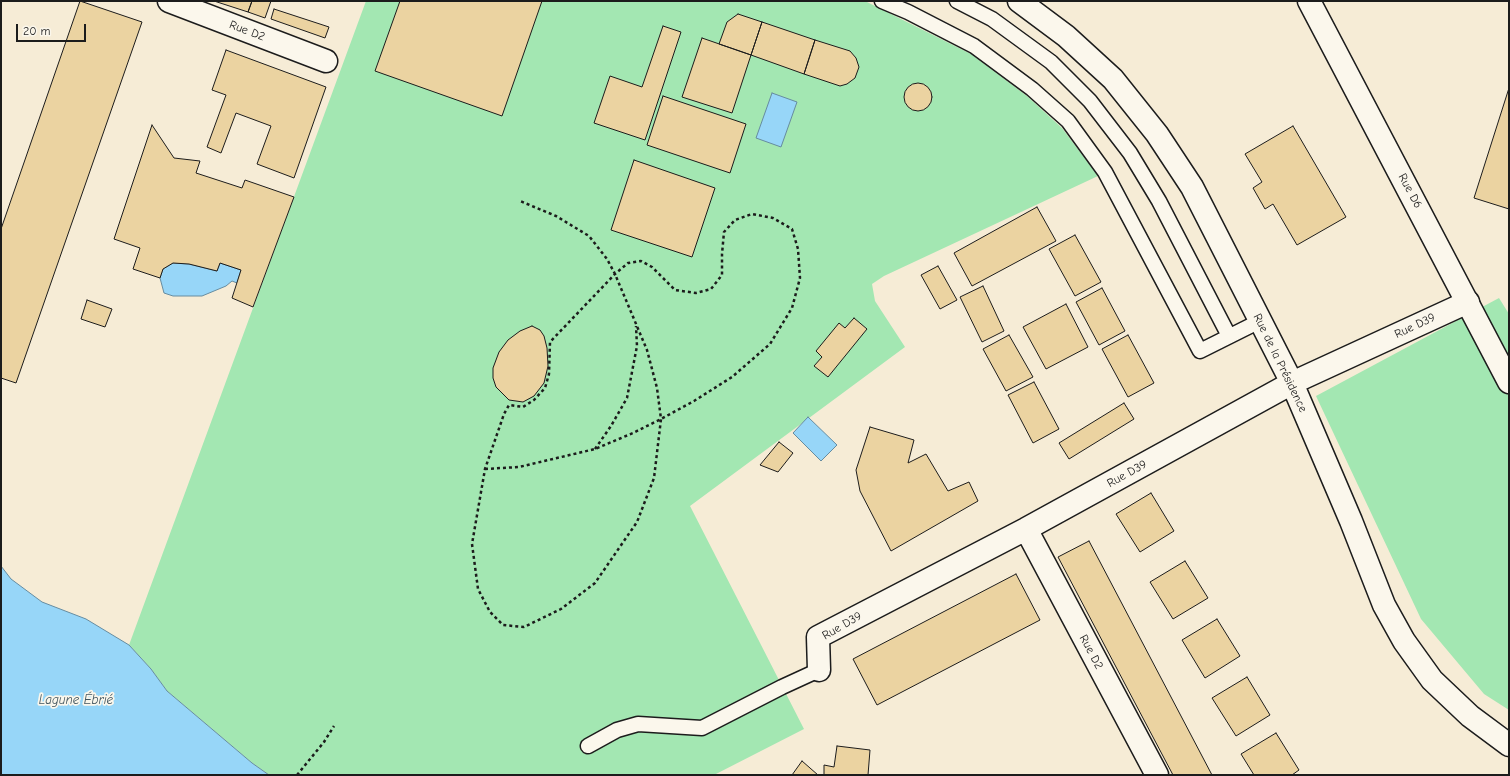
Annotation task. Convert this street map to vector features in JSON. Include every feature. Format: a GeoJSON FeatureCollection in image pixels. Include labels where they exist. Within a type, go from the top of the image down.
{"type":"FeatureCollection","features":[{"type":"Feature","properties":{"kind":"street","name":"Rue de la Présidence"},"geometry":{"type":"LineString","coordinates":[[1019,1],[1066,36],[1113,79],[1157,134],[1192,187],[1292,383],[1351,521],[1384,605],[1404,641],[1432,680],[1470,716],[1509,745]]}},
{"type":"Feature","properties":{"kind":"street","name":"Rue D6"},"geometry":{"type":"LineString","coordinates":[[1309,1],[1509,382]]}},
{"type":"Feature","properties":{"kind":"street","name":"Rue D2"},"geometry":{"type":"LineString","coordinates":[[173,2],[326,61]]}},
{"type":"Feature","properties":{"kind":"street","name":"Rue D39"},"geometry":{"type":"LineString","coordinates":[[819,670],[818,637],[1026,529],[1292,383],[1468,302]]}},
{"type":"Feature","properties":{"kind":"street","name":"Rue D2"},"geometry":{"type":"LineString","coordinates":[[1026,529],[1157,775]]}},
{"type":"Feature","properties":{"kind":"lane"},"geometry":{"type":"LineString","coordinates":[[882,1],[908,12],[974,46],[1032,89],[1068,121],[1105,172],[1200,351],[1260,321]]}},
{"type":"Feature","properties":{"kind":"lane"},"geometry":{"type":"LineString","coordinates":[[957,1],[992,19],[1051,62],[1090,101],[1130,153],[1159,201],[1229,336]]}},
{"type":"Feature","properties":{"kind":"lane"},"geometry":{"type":"LineString","coordinates":[[588,746],[617,730],[638,724],[702,728],[782,687],[819,670]]}},
{"type":"Feature","properties":{"kind":"path"},"geometry":{"type":"LineString","coordinates":[[485,469],[519,467],[594,449],[633,433],[661,418],[694,401],[732,377],[770,344],[792,308],[800,278],[798,249],[792,229],[773,218],[752,214],[735,220],[724,232],[722,276],[711,289],[696,293],[675,290],[652,267],[641,261],[628,263],[615,274],[550,342],[549,374],[545,388],[534,400],[523,407],[509,405],[504,414],[485,469],[472,544],[478,589],[490,612],[502,625],[524,627],[561,609],[595,583],[637,522],[654,478],[661,418],[657,388],[647,350],[615,274],[606,259],[589,236],[556,216],[520,201]]}},
{"type":"Feature","properties":{"kind":"path"},"geometry":{"type":"LineString","coordinates":[[594,449],[611,426],[627,398],[637,346],[636,324]]}},
{"type":"Feature","properties":{"kind":"path"},"geometry":{"type":"LineString","coordinates":[[298,775],[324,742],[334,726]]}},
{"type":"Feature","properties":{"kind":"green space"},"geometry":{"type":"Polygon","coordinates":[[[366,1],[865,1],[971,54],[1027,96],[1062,128],[1098,176],[884,276],[872,284],[875,301],[905,347],[690,506],[804,729],[714,775],[269,775],[252,763],[167,691],[151,669],[129,645],[366,1]]]}},
{"type":"Feature","properties":{"kind":"green space"},"geometry":{"type":"Polygon","coordinates":[[[1499,298],[1509,314],[1509,710],[1484,694],[1421,619],[1316,396],[1499,298]]]}},
{"type":"Feature","properties":{"kind":"water"},"geometry":{"type":"Polygon","coordinates":[[[772,93],[797,102],[781,147],[756,138],[772,93]]]}},
{"type":"Feature","properties":{"kind":"water"},"geometry":{"type":"Polygon","coordinates":[[[173,263],[189,264],[217,271],[220,263],[241,270],[237,283],[232,281],[226,286],[202,296],[173,296],[164,293],[160,278],[163,269],[173,263]]]}},
{"type":"Feature","properties":{"kind":"water"},"geometry":{"type":"Polygon","coordinates":[[[808,417],[837,445],[821,461],[793,433],[808,417]]]}},
{"type":"Feature","properties":{"kind":"water","name":"Lagune Ébrié"},"geometry":{"type":"Polygon","coordinates":[[[1,566],[11,579],[42,602],[86,619],[129,645],[151,669],[167,691],[252,763],[269,775],[1,775],[1,566]]]}},
{"type":"Feature","properties":{"kind":"building"},"geometry":{"type":"Polygon","coordinates":[[[80,1],[142,22],[16,383],[1,378],[1,229],[80,1]]]}},
{"type":"Feature","properties":{"kind":"building"},"geometry":{"type":"Polygon","coordinates":[[[214,1],[252,1],[248,12],[214,1]]]}},
{"type":"Feature","properties":{"kind":"building"},"geometry":{"type":"Polygon","coordinates":[[[252,1],[271,1],[265,18],[248,12],[252,1]]]}},
{"type":"Feature","properties":{"kind":"building"},"geometry":{"type":"Polygon","coordinates":[[[400,1],[542,1],[502,116],[375,71],[400,1]]]}},
{"type":"Feature","properties":{"kind":"building"},"geometry":{"type":"Polygon","coordinates":[[[274,9],[329,27],[325,38],[271,19],[274,9]]]}},
{"type":"Feature","properties":{"kind":"building"},"geometry":{"type":"Polygon","coordinates":[[[738,14],[762,22],[751,55],[719,44],[727,22],[738,14]]]}},
{"type":"Feature","properties":{"kind":"building"},"geometry":{"type":"Polygon","coordinates":[[[762,22],[815,40],[804,74],[751,55],[762,22]]]}},
{"type":"Feature","properties":{"kind":"building"},"geometry":{"type":"Polygon","coordinates":[[[663,26],[681,32],[645,140],[594,123],[610,76],[642,87],[663,26]]]}},
{"type":"Feature","properties":{"kind":"building"},"geometry":{"type":"Polygon","coordinates":[[[702,38],[751,55],[732,113],[682,97],[702,38]]]}},
{"type":"Feature","properties":{"kind":"building"},"geometry":{"type":"Polygon","coordinates":[[[815,40],[850,51],[856,58],[859,67],[855,78],[847,84],[840,86],[804,74],[815,40]]]}},
{"type":"Feature","properties":{"kind":"building"},"geometry":{"type":"Polygon","coordinates":[[[226,50],[326,87],[294,178],[257,164],[271,126],[236,113],[221,153],[207,147],[226,95],[212,90],[226,50]]]}},
{"type":"Feature","properties":{"kind":"building"},"geometry":{"type":"Polygon","coordinates":[[[918,83],[928,87],[932,97],[928,107],[918,111],[908,107],[904,97],[908,87],[918,83]]]}},
{"type":"Feature","properties":{"kind":"building"},"geometry":{"type":"Polygon","coordinates":[[[1509,88],[1509,209],[1474,198],[1509,88]]]}},
{"type":"Feature","properties":{"kind":"building"},"geometry":{"type":"Polygon","coordinates":[[[663,96],[746,124],[730,173],[647,145],[663,96]]]}},
{"type":"Feature","properties":{"kind":"building"},"geometry":{"type":"Polygon","coordinates":[[[152,125],[174,158],[200,161],[196,173],[242,188],[245,180],[294,197],[253,307],[232,298],[241,270],[220,263],[217,271],[189,264],[173,263],[163,269],[160,278],[133,269],[140,248],[114,239],[152,125]]]}},
{"type":"Feature","properties":{"kind":"building"},"geometry":{"type":"Polygon","coordinates":[[[1293,126],[1346,217],[1297,245],[1273,204],[1265,209],[1253,188],[1262,182],[1245,154],[1293,126]]]}},
{"type":"Feature","properties":{"kind":"building"},"geometry":{"type":"Polygon","coordinates":[[[634,160],[715,188],[692,257],[611,230],[634,160]]]}},
{"type":"Feature","properties":{"kind":"building"},"geometry":{"type":"Polygon","coordinates":[[[1037,207],[1056,241],[972,286],[954,253],[1037,207]]]}},
{"type":"Feature","properties":{"kind":"building"},"geometry":{"type":"Polygon","coordinates":[[[1075,235],[1101,282],[1075,296],[1049,249],[1075,235]]]}},
{"type":"Feature","properties":{"kind":"building"},"geometry":{"type":"Polygon","coordinates":[[[938,266],[957,300],[940,309],[921,275],[938,266]]]}},
{"type":"Feature","properties":{"kind":"building"},"geometry":{"type":"Polygon","coordinates":[[[983,286],[1004,331],[982,342],[960,297],[983,286]]]}},
{"type":"Feature","properties":{"kind":"building"},"geometry":{"type":"Polygon","coordinates":[[[1102,288],[1125,331],[1099,345],[1076,302],[1102,288]]]}},
{"type":"Feature","properties":{"kind":"building"},"geometry":{"type":"Polygon","coordinates":[[[87,300],[112,309],[105,327],[81,319],[87,300]]]}},
{"type":"Feature","properties":{"kind":"building"},"geometry":{"type":"Polygon","coordinates":[[[1066,304],[1088,347],[1046,369],[1023,327],[1066,304]]]}},
{"type":"Feature","properties":{"kind":"building"},"geometry":{"type":"Polygon","coordinates":[[[854,318],[867,329],[828,377],[814,366],[822,357],[816,351],[839,323],[845,328],[854,318]]]}},
{"type":"Feature","properties":{"kind":"building"},"geometry":{"type":"Polygon","coordinates":[[[532,326],[540,330],[544,336],[547,348],[548,366],[544,383],[534,396],[523,402],[509,400],[496,387],[493,378],[493,368],[499,352],[508,340],[520,331],[532,326]]]}},
{"type":"Feature","properties":{"kind":"building"},"geometry":{"type":"Polygon","coordinates":[[[1009,335],[1033,377],[1006,391],[983,349],[1009,335]]]}},
{"type":"Feature","properties":{"kind":"building"},"geometry":{"type":"Polygon","coordinates":[[[1128,335],[1154,383],[1128,397],[1102,349],[1128,335]]]}},
{"type":"Feature","properties":{"kind":"building"},"geometry":{"type":"Polygon","coordinates":[[[1034,382],[1059,429],[1033,443],[1008,395],[1034,382]]]}},
{"type":"Feature","properties":{"kind":"building"},"geometry":{"type":"Polygon","coordinates":[[[1124,403],[1134,419],[1069,459],[1059,443],[1124,403]]]}},
{"type":"Feature","properties":{"kind":"building"},"geometry":{"type":"Polygon","coordinates":[[[870,427],[914,440],[908,463],[926,454],[948,491],[969,482],[978,501],[891,551],[860,491],[856,470],[870,427]]]}},
{"type":"Feature","properties":{"kind":"building"},"geometry":{"type":"Polygon","coordinates":[[[779,442],[793,453],[778,472],[760,465],[779,442]]]}},
{"type":"Feature","properties":{"kind":"building"},"geometry":{"type":"Polygon","coordinates":[[[1151,493],[1174,531],[1140,552],[1116,514],[1151,493]]]}},
{"type":"Feature","properties":{"kind":"building"},"geometry":{"type":"Polygon","coordinates":[[[1089,541],[1212,775],[1173,775],[1058,557],[1089,541]]]}},
{"type":"Feature","properties":{"kind":"building"},"geometry":{"type":"Polygon","coordinates":[[[1185,561],[1208,598],[1173,619],[1150,582],[1185,561]]]}},
{"type":"Feature","properties":{"kind":"building"},"geometry":{"type":"Polygon","coordinates":[[[1016,574],[1040,620],[877,705],[853,659],[1016,574]]]}},
{"type":"Feature","properties":{"kind":"building"},"geometry":{"type":"Polygon","coordinates":[[[1217,619],[1240,656],[1205,678],[1182,640],[1217,619]]]}},
{"type":"Feature","properties":{"kind":"building"},"geometry":{"type":"Polygon","coordinates":[[[1247,677],[1270,715],[1236,736],[1212,698],[1247,677]]]}},
{"type":"Feature","properties":{"kind":"building"},"geometry":{"type":"Polygon","coordinates":[[[1276,733],[1299,770],[1292,775],[1254,775],[1241,754],[1276,733]]]}},
{"type":"Feature","properties":{"kind":"building"},"geometry":{"type":"Polygon","coordinates":[[[837,746],[870,750],[868,775],[824,775],[824,765],[834,767],[837,746]]]}},
{"type":"Feature","properties":{"kind":"building"},"geometry":{"type":"Polygon","coordinates":[[[802,761],[818,775],[792,775],[802,761]]]}}]}
